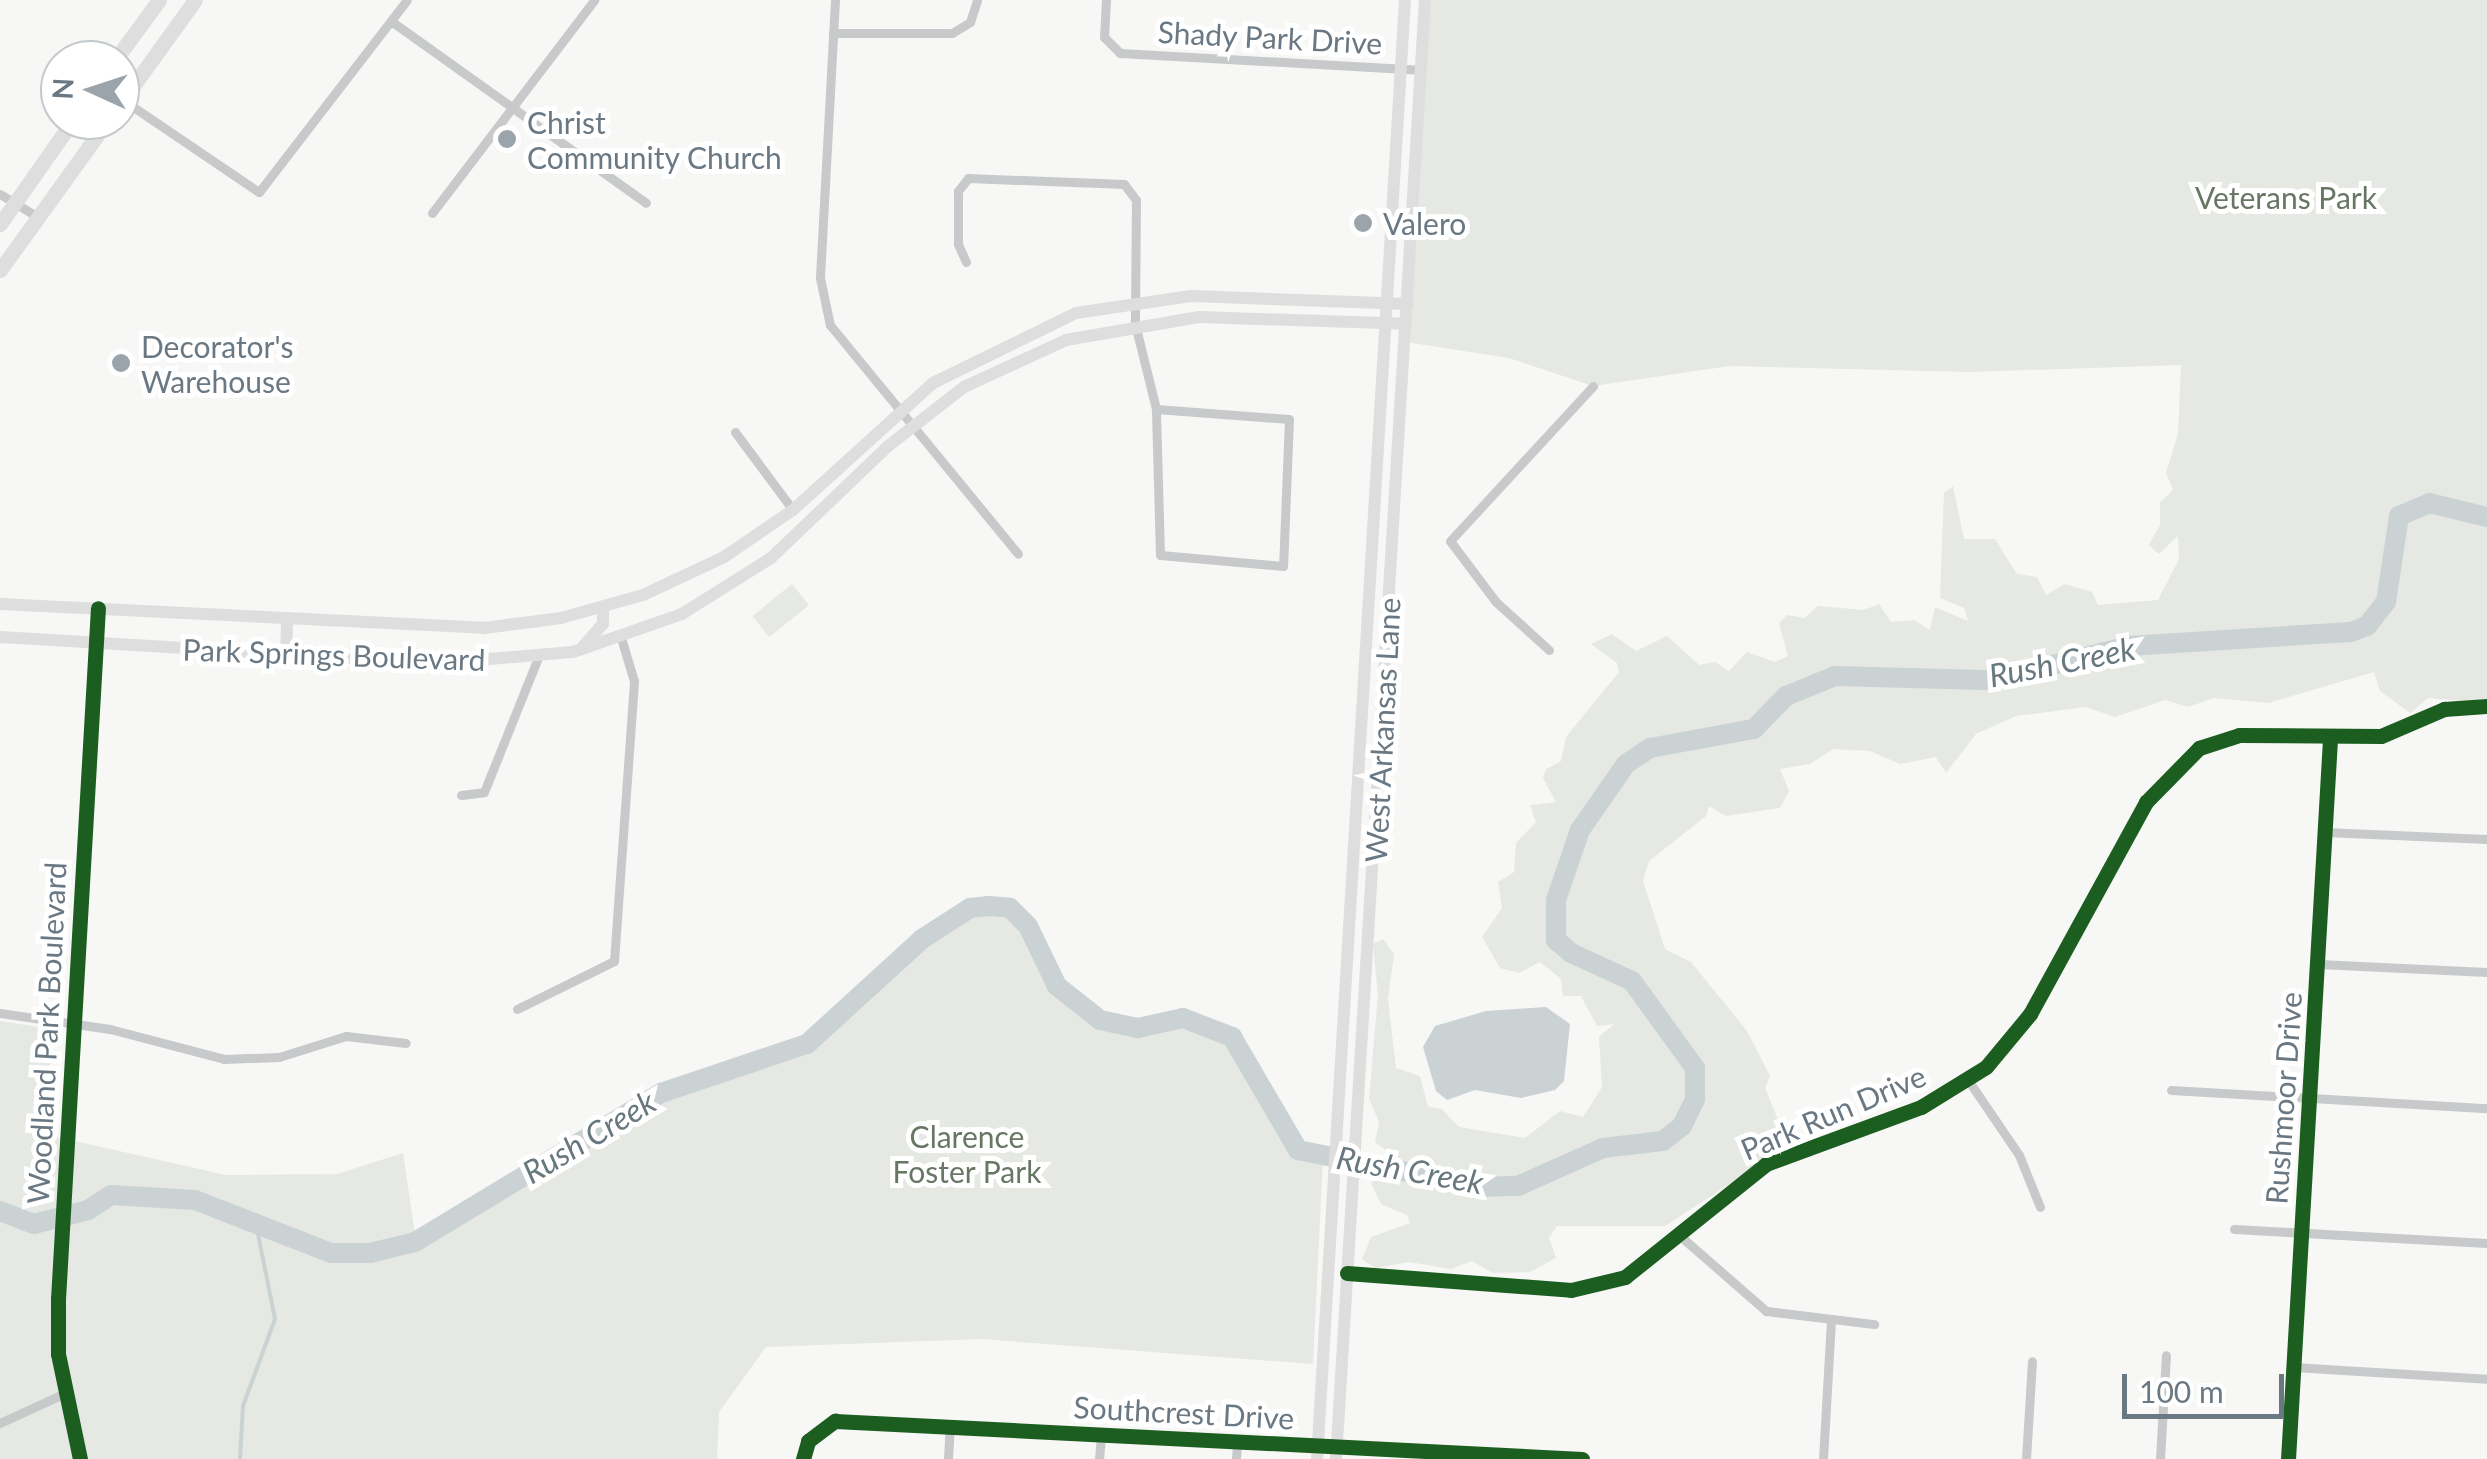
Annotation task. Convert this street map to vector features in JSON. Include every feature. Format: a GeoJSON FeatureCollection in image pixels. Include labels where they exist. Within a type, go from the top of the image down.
{"type":"FeatureCollection","features":[{"type":"Feature","properties":{"kind":"main road"},"geometry":{"type":"LineString","coordinates":[[130,40],[159,0]]}},
{"type":"Feature","properties":{"kind":"main road"},"geometry":{"type":"LineString","coordinates":[[140,76],[195,0]]}},
{"type":"Feature","properties":{"kind":"main road","name":"West Arkansas Lane"},"geometry":{"type":"LineString","coordinates":[[1317,1453],[1405,0]]}},
{"type":"Feature","properties":{"kind":"main road","name":"West Arkansas Lane"},"geometry":{"type":"LineString","coordinates":[[1336,1454],[1425,0]]}},
{"type":"Feature","properties":{"kind":"main road"},"geometry":{"type":"LineString","coordinates":[[0,224],[59,140]]}},
{"type":"Feature","properties":{"kind":"main road"},"geometry":{"type":"LineString","coordinates":[[0,270],[94,140]]}},
{"type":"Feature","properties":{"kind":"main road","name":"Park Springs Boulevard"},"geometry":{"type":"LineString","coordinates":[[0,604],[484,628],[603,608],[706,568],[792,510],[933,383],[1049,323],[1135,301],[1191,296],[1408,304]]}},
{"type":"Feature","properties":{"kind":"main road","name":"Park Springs Boulevard"},"geometry":{"type":"LineString","coordinates":[[0,637],[467,664],[580,650],[682,614],[771,558],[911,428],[964,387],[1066,340],[1135,324],[1272,316],[1406,324]]}},
{"type":"Feature","properties":{"kind":"main road","name":"Woodland Park Boulevard"},"geometry":{"type":"LineString","coordinates":[[80,1459],[58,1354],[98,608]]}},
{"type":"Feature","properties":{"kind":"main road"},"geometry":{"type":"LineString","coordinates":[[580,650],[603,624],[603,608]]}},
{"type":"Feature","properties":{"kind":"main road"},"geometry":{"type":"LineString","coordinates":[[286,654],[287,618]]}},
{"type":"Feature","properties":{"kind":"street"},"geometry":{"type":"LineString","coordinates":[[140,115],[254,192],[268,187],[407,0]]}},
{"type":"Feature","properties":{"kind":"street"},"geometry":{"type":"LineString","coordinates":[[432,213],[516,108],[594,0]]}},
{"type":"Feature","properties":{"kind":"street"},"geometry":{"type":"LineString","coordinates":[[835,0],[821,296],[840,342],[1018,554]]}},
{"type":"Feature","properties":{"kind":"street"},"geometry":{"type":"LineString","coordinates":[[833,33],[952,33],[970,22],[976,0]]}},
{"type":"Feature","properties":{"kind":"street","name":"Shady Park Drive"},"geometry":{"type":"LineString","coordinates":[[1106,0],[1104,37],[1120,53],[1420,70]]}},
{"type":"Feature","properties":{"kind":"street"},"geometry":{"type":"LineString","coordinates":[[391,21],[646,203]]}},
{"type":"Feature","properties":{"kind":"street"},"geometry":{"type":"LineString","coordinates":[[966,262],[958,244],[958,191],[968,178],[1117,182],[1136,200],[1135,324],[1156,410],[1160,555],[1284,566],[1289,419],[1156,410]]}},
{"type":"Feature","properties":{"kind":"street"},"geometry":{"type":"LineString","coordinates":[[0,194],[38,217]]}},
{"type":"Feature","properties":{"kind":"street"},"geometry":{"type":"LineString","coordinates":[[1549,650],[1496,602],[1450,540],[1593,386]]}},
{"type":"Feature","properties":{"kind":"street"},"geometry":{"type":"LineString","coordinates":[[736,432],[792,510]]}},
{"type":"Feature","properties":{"kind":"street"},"geometry":{"type":"LineString","coordinates":[[517,1009],[614,961],[634,681],[621,638]]}},
{"type":"Feature","properties":{"kind":"street"},"geometry":{"type":"LineString","coordinates":[[461,794],[484,792],[538,658]]}},
{"type":"Feature","properties":{"kind":"street","name":"Park Run Drive"},"geometry":{"type":"LineString","coordinates":[[1347,1272],[1586,1289],[1626,1277],[1766,1164],[1921,1107],[1968,1080],[2030,1014],[2146,802],[2177,765],[2211,742],[2239,735],[2330,740],[2381,736],[2444,709],[2487,706]]}},
{"type":"Feature","properties":{"kind":"street","name":"Rushmoor Drive"},"geometry":{"type":"LineString","coordinates":[[2288,1459],[2330,740]]}},
{"type":"Feature","properties":{"kind":"street"},"geometry":{"type":"LineString","coordinates":[[2325,832],[2487,840]]}},
{"type":"Feature","properties":{"kind":"street"},"geometry":{"type":"LineString","coordinates":[[2319,964],[2487,972]]}},
{"type":"Feature","properties":{"kind":"street"},"geometry":{"type":"LineString","coordinates":[[0,1013],[74,1022],[224,1059],[279,1057],[346,1036],[406,1043]]}},
{"type":"Feature","properties":{"kind":"street"},"geometry":{"type":"LineString","coordinates":[[1968,1080],[2019,1155],[2040,1207]]}},
{"type":"Feature","properties":{"kind":"street"},"geometry":{"type":"LineString","coordinates":[[2172,1090],[2487,1108]]}},
{"type":"Feature","properties":{"kind":"street"},"geometry":{"type":"LineString","coordinates":[[2234,1230],[2487,1243]]}},
{"type":"Feature","properties":{"kind":"street"},"geometry":{"type":"LineString","coordinates":[[1679,1235],[1754,1305],[1792,1319],[1874,1324]]}},
{"type":"Feature","properties":{"kind":"street"},"geometry":{"type":"LineString","coordinates":[[1824,1459],[1831,1322]]}},
{"type":"Feature","properties":{"kind":"street"},"geometry":{"type":"LineString","coordinates":[[2160,1459],[2166,1356]]}},
{"type":"Feature","properties":{"kind":"street"},"geometry":{"type":"LineString","coordinates":[[2026,1459],[2032,1361]]}},
{"type":"Feature","properties":{"kind":"street"},"geometry":{"type":"LineString","coordinates":[[2293,1367],[2487,1379]]}},
{"type":"Feature","properties":{"kind":"street"},"geometry":{"type":"LineString","coordinates":[[0,1423],[65,1393]]}},
{"type":"Feature","properties":{"kind":"street","name":"Southcrest Drive"},"geometry":{"type":"LineString","coordinates":[[804,1459],[808,1440],[835,1421],[1238,1444],[1336,1454],[1582,1459]]}},
{"type":"Feature","properties":{"kind":"street"},"geometry":{"type":"LineString","coordinates":[[948,1459],[950,1426]]}},
{"type":"Feature","properties":{"kind":"street"},"geometry":{"type":"LineString","coordinates":[[1099,1459],[1100,1436]]}},
{"type":"Feature","properties":{"kind":"street"},"geometry":{"type":"LineString","coordinates":[[1236,1459],[1238,1444]]}},
{"type":"Feature","properties":{"kind":"green space","name":"Veterans Park"},"geometry":{"type":"Polygon","coordinates":[[[1426,0],[2487,0],[2487,703],[2428,698],[2410,713],[2380,691],[2374,672],[2268,703],[2214,698],[2188,707],[2165,700],[2115,717],[2086,707],[2016,716],[1976,734],[1946,773],[1936,757],[1900,764],[1870,751],[1833,749],[1810,764],[1780,769],[1789,791],[1780,808],[1726,816],[1709,806],[1706,816],[1649,861],[1643,881],[1665,949],[1691,962],[1747,1031],[1770,1076],[1765,1088],[1785,1137],[1765,1161],[1665,1226],[1557,1226],[1549,1238],[1556,1258],[1530,1272],[1493,1273],[1472,1261],[1451,1269],[1409,1262],[1375,1268],[1362,1259],[1371,1237],[1410,1223],[1407,1215],[1381,1204],[1371,1183],[1393,1156],[1375,1142],[1379,1122],[1369,1099],[1378,995],[1373,944],[1383,939],[1394,954],[1388,999],[1396,1068],[1420,1076],[1428,1107],[1442,1109],[1459,1127],[1525,1138],[1560,1111],[1583,1117],[1602,1087],[1599,1037],[1614,1024],[1597,1026],[1581,996],[1563,996],[1561,979],[1540,962],[1519,973],[1500,968],[1482,937],[1502,908],[1498,882],[1514,872],[1516,843],[1536,822],[1530,805],[1556,802],[1543,778],[1546,769],[1561,761],[1566,737],[1619,672],[1617,663],[1591,644],[1612,634],[1636,651],[1667,636],[1699,665],[1715,662],[1729,671],[1747,652],[1775,662],[1788,656],[1779,623],[1787,615],[1804,618],[1818,606],[1864,610],[1879,604],[1891,622],[1914,620],[1930,630],[1935,607],[1968,621],[1964,608],[1940,598],[1944,493],[1953,486],[1964,539],[1995,539],[2017,574],[2037,577],[2046,595],[2065,584],[2092,592],[2098,605],[2158,600],[2179,559],[2178,536],[2159,554],[2149,545],[2160,525],[2160,502],[2173,490],[2166,473],[2178,434],[2181,365],[1968,372],[1730,366],[1593,386],[1509,358],[1406,342],[1426,0]]]}},
{"type":"Feature","properties":{"kind":"green space"},"geometry":{"type":"Polygon","coordinates":[[[792,584],[809,605],[769,637],[752,616],[792,584]]]}},
{"type":"Feature","properties":{"kind":"green space","name":"Clarence Foster Park"},"geometry":{"type":"Polygon","coordinates":[[[970,908],[1010,908],[1028,926],[1057,986],[1100,1020],[1138,1028],[1183,1018],[1232,1037],[1297,1150],[1323,1158],[1313,1364],[981,1339],[766,1347],[719,1412],[717,1459],[0,1459],[0,1021],[51,1029],[48,1135],[226,1175],[337,1174],[403,1153],[416,1241],[661,1093],[807,1043],[922,939],[970,908]]]}},
{"type":"Feature","properties":{"kind":"shaded area"},"geometry":{"type":"Polygon","coordinates":[[[1546,1007],[1570,1024],[1564,1081],[1555,1090],[1521,1098],[1475,1090],[1447,1100],[1436,1091],[1423,1047],[1435,1026],[1486,1011],[1546,1007]]]}},
{"type":"Feature","properties":{"kind":"waterway","name":"Rush Creek"},"geometry":{"type":"LineString","coordinates":[[0,1211],[34,1224],[88,1210],[111,1195],[195,1200],[331,1253],[370,1253],[415,1242],[661,1093],[807,1044],[922,939],[970,908],[989,906],[1010,908],[1028,926],[1057,986],[1100,1020],[1138,1028],[1183,1018],[1232,1037],[1298,1150],[1481,1187],[1518,1186],[1603,1148],[1663,1141],[1682,1126],[1695,1099],[1695,1068],[1632,981],[1571,953],[1556,940],[1556,900],[1580,830],[1626,764],[1650,748],[1754,729],[1786,696],[1835,676],[1993,680],[2128,646],[2351,632],[2367,626],[2386,602],[2399,516],[2429,503],[2487,517]]}},
{"type":"Feature","properties":{"kind":"waterway"},"geometry":{"type":"LineString","coordinates":[[240,1459],[243,1406],[275,1319],[255,1219]]}},
{"type":"Feature","properties":{"kind":"cycle path"},"geometry":{"type":"LineString","coordinates":[[80,1459],[58,1354],[58,1299],[98,608]]}},
{"type":"Feature","properties":{"kind":"cycle path"},"geometry":{"type":"LineString","coordinates":[[1347,1273],[1571,1290],[1625,1277],[1766,1164],[1921,1107],[1986,1067],[2030,1014],[2146,802],[2199,748],[2239,735],[2381,736],[2444,709],[2487,706]]}},
{"type":"Feature","properties":{"kind":"cycle path"},"geometry":{"type":"LineString","coordinates":[[2288,1459],[2330,740]]}},
{"type":"Feature","properties":{"kind":"cycle path"},"geometry":{"type":"LineString","coordinates":[[803,1459],[808,1441],[835,1421],[1582,1459]]}},
{"type":"Feature","properties":{"kind":"place","name":"Christ Community Church"},"geometry":{"type":"Point","coordinates":[507,139]}},
{"type":"Feature","properties":{"kind":"place","name":"Valero"},"geometry":{"type":"Point","coordinates":[1363,223]}},
{"type":"Feature","properties":{"kind":"place","name":"Decorator's Warehouse"},"geometry":{"type":"Point","coordinates":[121,363]}}]}
